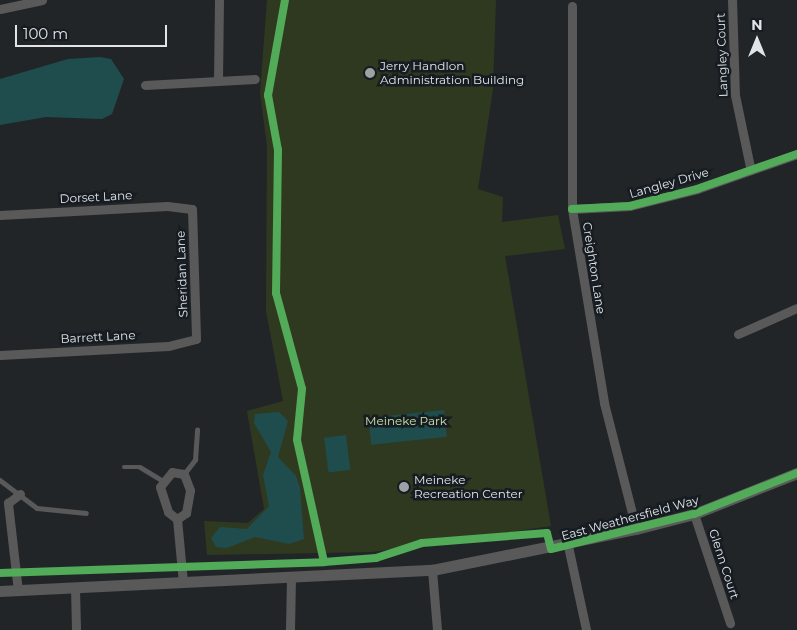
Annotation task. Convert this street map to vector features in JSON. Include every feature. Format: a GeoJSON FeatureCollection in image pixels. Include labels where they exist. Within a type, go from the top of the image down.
{"type":"FeatureCollection","features":[{"type":"Feature","properties":{"kind":"street"},"geometry":{"type":"LineString","coordinates":[[0,9],[42,0]]}},
{"type":"Feature","properties":{"kind":"street"},"geometry":{"type":"LineString","coordinates":[[218,82],[219,0]]}},
{"type":"Feature","properties":{"kind":"street","name":"Langley Court"},"geometry":{"type":"LineString","coordinates":[[732,0],[735,95],[750,167]]}},
{"type":"Feature","properties":{"kind":"street","name":"Creighton Lane"},"geometry":{"type":"LineString","coordinates":[[572,6],[572,209],[604,403],[636,530]]}},
{"type":"Feature","properties":{"kind":"street"},"geometry":{"type":"LineString","coordinates":[[145,85],[255,79]]}},
{"type":"Feature","properties":{"kind":"street","name":"Langley Drive"},"geometry":{"type":"LineString","coordinates":[[572,209],[630,206],[697,189],[750,167],[797,154]]}},
{"type":"Feature","properties":{"kind":"street","name":"Dorset Lane"},"geometry":{"type":"LineString","coordinates":[[0,215],[166,206],[192,209]]}},
{"type":"Feature","properties":{"kind":"street","name":"Sheridan Lane"},"geometry":{"type":"LineString","coordinates":[[192,209],[196,339]]}},
{"type":"Feature","properties":{"kind":"street"},"geometry":{"type":"LineString","coordinates":[[738,334],[797,308]]}},
{"type":"Feature","properties":{"kind":"street","name":"Barrett Lane"},"geometry":{"type":"LineString","coordinates":[[0,355],[168,346],[196,339]]}},
{"type":"Feature","properties":{"kind":"street"},"geometry":{"type":"LineString","coordinates":[[177,519],[190,503],[184,474],[172,472],[162,480],[162,501],[177,519],[183,582]]}},
{"type":"Feature","properties":{"kind":"street","name":"East Weathersfield Way"},"geometry":{"type":"LineString","coordinates":[[0,592],[432,570],[568,546],[636,530],[694,514],[797,473]]}},
{"type":"Feature","properties":{"kind":"street"},"geometry":{"type":"LineString","coordinates":[[18,591],[8,503],[20,494]]}},
{"type":"Feature","properties":{"kind":"street","name":"Glenn Court"},"geometry":{"type":"LineString","coordinates":[[694,514],[730,623]]}},
{"type":"Feature","properties":{"kind":"street"},"geometry":{"type":"LineString","coordinates":[[568,546],[586,629]]}},
{"type":"Feature","properties":{"kind":"street"},"geometry":{"type":"LineString","coordinates":[[432,570],[437,630]]}},
{"type":"Feature","properties":{"kind":"street"},"geometry":{"type":"LineString","coordinates":[[290,630],[291,577]]}},
{"type":"Feature","properties":{"kind":"street"},"geometry":{"type":"LineString","coordinates":[[75,588],[76,630]]}},
{"type":"Feature","properties":{"kind":"lane"},"geometry":{"type":"LineString","coordinates":[[184,474],[195,460],[197,430]]}},
{"type":"Feature","properties":{"kind":"lane"},"geometry":{"type":"LineString","coordinates":[[124,467],[140,467],[162,480]]}},
{"type":"Feature","properties":{"kind":"lane"},"geometry":{"type":"LineString","coordinates":[[0,480],[37,508],[86,513]]}},
{"type":"Feature","properties":{"kind":"green space","name":"Meineke Park"},"geometry":{"type":"Polygon","coordinates":[[[267,0],[496,0],[493,89],[478,189],[503,197],[502,222],[558,215],[565,249],[505,256],[551,526],[372,552],[207,555],[204,521],[248,523],[264,509],[247,411],[283,401],[266,311],[267,146],[260,93],[267,0]]]}},
{"type":"Feature","properties":{"kind":"water"},"geometry":{"type":"Polygon","coordinates":[[[100,57],[111,59],[124,79],[112,114],[102,119],[46,117],[0,125],[0,79],[68,59],[100,57]]]}},
{"type":"Feature","properties":{"kind":"water"},"geometry":{"type":"Polygon","coordinates":[[[444,410],[447,437],[371,445],[368,418],[444,410]]]}},
{"type":"Feature","properties":{"kind":"water"},"geometry":{"type":"Polygon","coordinates":[[[279,412],[288,421],[278,457],[296,476],[300,488],[304,539],[289,544],[255,537],[227,548],[216,547],[211,538],[220,527],[247,529],[269,506],[263,475],[271,452],[254,423],[255,414],[279,412]]]}},
{"type":"Feature","properties":{"kind":"water"},"geometry":{"type":"Polygon","coordinates":[[[346,435],[350,470],[328,472],[324,438],[346,435]]]}},
{"type":"Feature","properties":{"kind":"cycle path"},"geometry":{"type":"LineString","coordinates":[[285,0],[268,95],[278,150],[276,293],[302,389],[297,440],[324,562]]}},
{"type":"Feature","properties":{"kind":"cycle path"},"geometry":{"type":"LineString","coordinates":[[572,209],[630,206],[697,189],[797,154]]}},
{"type":"Feature","properties":{"kind":"cycle path"},"geometry":{"type":"LineString","coordinates":[[0,573],[324,562],[376,558],[422,543],[547,533],[551,549],[694,514],[797,473]]}},
{"type":"Feature","properties":{"kind":"place","name":"Jerry Handlon Administration Building"},"geometry":{"type":"Point","coordinates":[370,73]}},
{"type":"Feature","properties":{"kind":"place","name":"Meineke Recreation Center"},"geometry":{"type":"Point","coordinates":[404,487]}}]}
